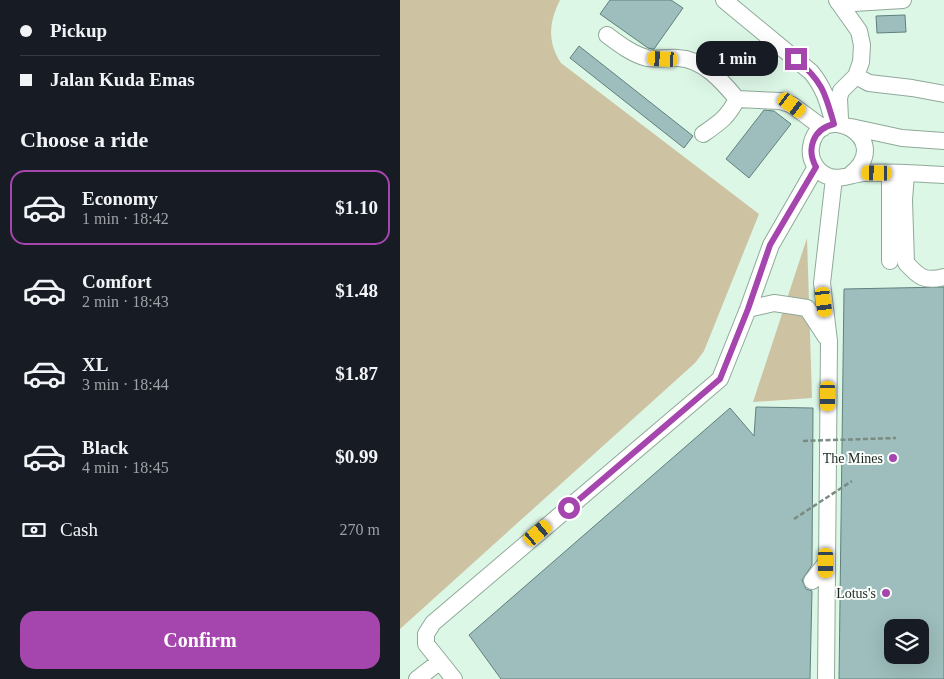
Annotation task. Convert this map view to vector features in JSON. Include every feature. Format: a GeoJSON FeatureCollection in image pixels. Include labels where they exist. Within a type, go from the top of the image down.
{"type":"FeatureCollection","features":[{"type":"Feature","properties":{"kind":"street"},"geometry":{"type":"LineString","coordinates":[[724,0],[811,72],[826,94],[837,126]]}},
{"type":"Feature","properties":{"kind":"street"},"geometry":{"type":"LineString","coordinates":[[838,1],[854,3],[903,0]]}},
{"type":"Feature","properties":{"kind":"street"},"geometry":{"type":"LineString","coordinates":[[837,126],[841,91],[856,76],[862,45],[859,31],[838,1]]}},
{"type":"Feature","properties":{"kind":"street"},"geometry":{"type":"LineString","coordinates":[[607,35],[636,55],[663,59],[676,57],[688,59],[703,66],[727,87],[737,99],[780,101],[858,133],[863,142],[865,152],[863,161],[858,169],[842,177]]}},
{"type":"Feature","properties":{"kind":"street"},"geometry":{"type":"LineString","coordinates":[[856,76],[869,84],[912,88],[944,94]]}},
{"type":"Feature","properties":{"kind":"street"},"geometry":{"type":"LineString","coordinates":[[703,134],[725,118],[737,99]]}},
{"type":"Feature","properties":{"kind":"street"},"geometry":{"type":"LineString","coordinates":[[944,141],[902,138],[837,126],[813,140],[811,150],[812,159],[816,167],[824,175],[842,177],[864,173],[944,175]]}},
{"type":"Feature","properties":{"kind":"street"},"geometry":{"type":"LineString","coordinates":[[451,678],[426,644],[426,634],[433,623],[720,379],[748,309],[770,245],[816,167]]}},
{"type":"Feature","properties":{"kind":"street"},"geometry":{"type":"LineString","coordinates":[[890,261],[898,174]]}},
{"type":"Feature","properties":{"kind":"street"},"geometry":{"type":"LineString","coordinates":[[898,174],[904,200],[906,263],[916,275],[932,280],[944,277]]}},
{"type":"Feature","properties":{"kind":"street"},"geometry":{"type":"LineString","coordinates":[[826,679],[828,341],[822,283],[842,177]]}},
{"type":"Feature","properties":{"kind":"street"},"geometry":{"type":"LineString","coordinates":[[748,309],[774,303],[807,308],[828,341]]}},
{"type":"Feature","properties":{"kind":"street"},"geometry":{"type":"LineString","coordinates":[[812,581],[826,563]]}},
{"type":"Feature","properties":{"kind":"street"},"geometry":{"type":"LineString","coordinates":[[417,679],[439,662]]}},
{"type":"Feature","properties":{"kind":"path"},"geometry":{"type":"LineString","coordinates":[[803,441],[896,438]]}},
{"type":"Feature","properties":{"kind":"path"},"geometry":{"type":"LineString","coordinates":[[794,519],[852,481]]}},
{"type":"Feature","properties":{"kind":"shaded area"},"geometry":{"type":"Polygon","coordinates":[[[400,0],[560,0],[556,8],[551,32],[553,47],[561,63],[759,214],[704,351],[695,363],[400,629],[400,0]]]}},
{"type":"Feature","properties":{"kind":"shaded area"},"geometry":{"type":"Polygon","coordinates":[[[807,238],[812,398],[753,402],[807,238]]]}},
{"type":"Feature","properties":{"kind":"building"},"geometry":{"type":"Polygon","coordinates":[[[610,0],[671,0],[683,8],[654,49],[652,49],[600,14],[610,0]]]}},
{"type":"Feature","properties":{"kind":"building"},"geometry":{"type":"Polygon","coordinates":[[[905,15],[906,32],[877,33],[876,16],[905,15]]]}},
{"type":"Feature","properties":{"kind":"building"},"geometry":{"type":"Polygon","coordinates":[[[579,46],[693,136],[684,148],[570,58],[579,46]]]}},
{"type":"Feature","properties":{"kind":"building"},"geometry":{"type":"Polygon","coordinates":[[[764,110],[774,111],[791,124],[749,178],[726,159],[764,110]]]}},
{"type":"Feature","properties":{"kind":"building","name":"The Mines"},"geometry":{"type":"Polygon","coordinates":[[[944,287],[944,679],[839,679],[844,289],[944,287]]]}},
{"type":"Feature","properties":{"kind":"building"},"geometry":{"type":"Polygon","coordinates":[[[756,407],[813,408],[812,565],[802,580],[806,589],[812,591],[810,679],[501,679],[469,635],[730,408],[754,436],[756,407]]]}},
{"type":"Feature","properties":{"kind":"place","name":"The Mines"},"geometry":{"type":"Point","coordinates":[893,458]}},
{"type":"Feature","properties":{"kind":"place","name":"Lotus's"},"geometry":{"type":"Point","coordinates":[886,593]}},
{"type":"Feature","properties":{"kind":"route"},"geometry":{"type":"LineString","coordinates":[[569,508],[720,379],[748,309],[770,245],[816,167],[812,159],[813,140],[823,128],[834,124],[826,94],[821,85],[811,72],[796,59]]}}]}
